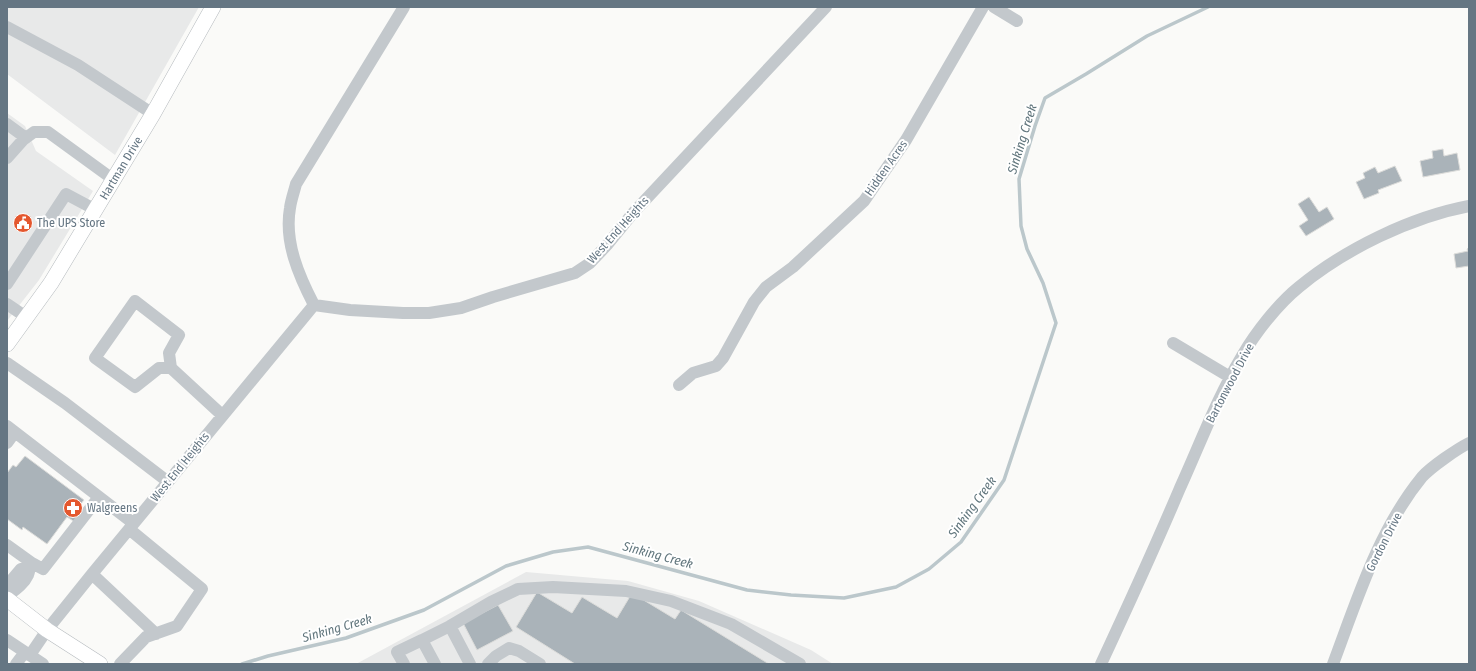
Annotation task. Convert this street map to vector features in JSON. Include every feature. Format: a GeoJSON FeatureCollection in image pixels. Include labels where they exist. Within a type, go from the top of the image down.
{"type":"FeatureCollection","features":[{"type":"Feature","properties":{"kind":"main road","name":"Hartman Drive"},"geometry":{"type":"LineString","coordinates":[[7,344],[51,283],[96,210],[153,114],[213,7]]}},
{"type":"Feature","properties":{"kind":"main road"},"geometry":{"type":"LineString","coordinates":[[7,597],[47,630],[98,663]]}},
{"type":"Feature","properties":{"kind":"street"},"geometry":{"type":"LineString","coordinates":[[314,305],[304,285],[292,253],[289,228],[290,208],[296,184],[404,7]]}},
{"type":"Feature","properties":{"kind":"street","name":"West End Heights"},"geometry":{"type":"LineString","coordinates":[[16,664],[47,630],[222,415],[314,305],[350,310],[429,313],[461,308],[493,297],[575,274],[590,263],[608,245],[633,214],[826,7]]}},
{"type":"Feature","properties":{"kind":"street","name":"Hidden Acres"},"geometry":{"type":"LineString","coordinates":[[679,385],[693,373],[716,366],[723,358],[754,302],[766,287],[793,267],[864,201],[906,140],[983,7]]}},
{"type":"Feature","properties":{"kind":"street"},"geometry":{"type":"LineString","coordinates":[[994,7],[1017,21]]}},
{"type":"Feature","properties":{"kind":"street"},"geometry":{"type":"LineString","coordinates":[[7,27],[78,65],[153,114]]}},
{"type":"Feature","properties":{"kind":"street"},"geometry":{"type":"LineString","coordinates":[[7,124],[26,138]]}},
{"type":"Feature","properties":{"kind":"street"},"geometry":{"type":"LineString","coordinates":[[7,158],[26,138],[34,132],[48,132],[114,180]]}},
{"type":"Feature","properties":{"kind":"street"},"geometry":{"type":"LineString","coordinates":[[7,284],[66,194],[96,210]]}},
{"type":"Feature","properties":{"kind":"street","name":"Bartonwood Drive"},"geometry":{"type":"LineString","coordinates":[[1101,664],[1211,417],[1242,355],[1259,331],[1280,306],[1299,287],[1332,263],[1363,245],[1398,229],[1451,209],[1469,206]]}},
{"type":"Feature","properties":{"kind":"street"},"geometry":{"type":"LineString","coordinates":[[171,368],[159,368],[135,387],[95,358],[136,301],[179,335],[169,353],[171,368],[222,415]]}},
{"type":"Feature","properties":{"kind":"street"},"geometry":{"type":"LineString","coordinates":[[7,304],[26,318]]}},
{"type":"Feature","properties":{"kind":"street"},"geometry":{"type":"LineString","coordinates":[[1173,343],[1230,378]]}},
{"type":"Feature","properties":{"kind":"street"},"geometry":{"type":"LineString","coordinates":[[7,363],[65,402],[168,481]]}},
{"type":"Feature","properties":{"kind":"street"},"geometry":{"type":"LineString","coordinates":[[7,443],[11,429],[99,496],[202,589],[177,626],[146,637],[120,664]]}},
{"type":"Feature","properties":{"kind":"street","name":"Gordon Drive"},"geometry":{"type":"LineString","coordinates":[[1333,664],[1377,550],[1396,516],[1423,476],[1443,460],[1469,443]]}},
{"type":"Feature","properties":{"kind":"street"},"geometry":{"type":"LineString","coordinates":[[7,544],[30,565],[43,569],[99,496]]}},
{"type":"Feature","properties":{"kind":"street"},"geometry":{"type":"LineString","coordinates":[[7,592],[10,582],[21,570],[30,565]]}},
{"type":"Feature","properties":{"kind":"street"},"geometry":{"type":"LineString","coordinates":[[7,597],[18,588],[28,574],[30,565]]}},
{"type":"Feature","properties":{"kind":"street"},"geometry":{"type":"LineString","coordinates":[[92,574],[156,634]]}},
{"type":"Feature","properties":{"kind":"street"},"geometry":{"type":"LineString","coordinates":[[404,664],[398,652],[450,626],[491,602],[518,589],[553,587],[626,591],[671,601],[731,624],[800,664]]}},
{"type":"Feature","properties":{"kind":"street"},"geometry":{"type":"LineString","coordinates":[[450,626],[470,664]]}},
{"type":"Feature","properties":{"kind":"street"},"geometry":{"type":"LineString","coordinates":[[7,640],[43,664]]}},
{"type":"Feature","properties":{"kind":"street"},"geometry":{"type":"LineString","coordinates":[[422,640],[435,664]]}},
{"type":"Feature","properties":{"kind":"street"},"geometry":{"type":"LineString","coordinates":[[488,664],[496,656],[509,648],[519,651],[540,664]]}},
{"type":"Feature","properties":{"kind":"shaded area"},"geometry":{"type":"Polygon","coordinates":[[[7,7],[199,7],[115,155],[7,74],[7,7]]]}},
{"type":"Feature","properties":{"kind":"shaded area"},"geometry":{"type":"Polygon","coordinates":[[[7,113],[25,126],[36,151],[93,191],[39,280],[7,321],[7,113]]]}},
{"type":"Feature","properties":{"kind":"shaded area"},"geometry":{"type":"Polygon","coordinates":[[[526,572],[628,581],[699,601],[811,650],[833,664],[356,664],[526,572]]]}},
{"type":"Feature","properties":{"kind":"building"},"geometry":{"type":"Polygon","coordinates":[[[1443,149],[1444,156],[1457,153],[1460,170],[1423,177],[1420,161],[1433,158],[1432,151],[1443,149]]]}},
{"type":"Feature","properties":{"kind":"building"},"geometry":{"type":"Polygon","coordinates":[[[1395,166],[1402,181],[1378,190],[1379,193],[1364,199],[1356,182],[1365,178],[1363,173],[1375,167],[1378,173],[1395,166]]]}},
{"type":"Feature","properties":{"kind":"building"},"geometry":{"type":"Polygon","coordinates":[[[1309,197],[1319,212],[1327,207],[1334,219],[1306,236],[1299,226],[1308,220],[1298,204],[1309,197]]]}},
{"type":"Feature","properties":{"kind":"building"},"geometry":{"type":"Polygon","coordinates":[[[1469,248],[1469,266],[1456,268],[1454,254],[1468,251],[1467,249],[1469,248]]]}},
{"type":"Feature","properties":{"kind":"building","name":"Walgreens"},"geometry":{"type":"Polygon","coordinates":[[[25,456],[84,500],[79,506],[84,510],[75,522],[67,517],[47,544],[23,527],[22,530],[7,519],[7,473],[13,465],[16,467],[25,456]]]}},
{"type":"Feature","properties":{"kind":"building"},"geometry":{"type":"Polygon","coordinates":[[[537,592],[572,613],[582,597],[617,618],[632,593],[675,619],[681,610],[769,664],[575,664],[516,627],[537,592]]]}},
{"type":"Feature","properties":{"kind":"building"},"geometry":{"type":"Polygon","coordinates":[[[498,605],[513,631],[477,650],[463,623],[498,605]]]}},
{"type":"Feature","properties":{"kind":"waterway","name":"Sinking Creek"},"geometry":{"type":"LineString","coordinates":[[242,664],[268,656],[346,638],[424,610],[506,566],[553,552],[588,547],[747,590],[791,595],[844,598],[896,587],[929,569],[961,542],[1004,480],[1056,323],[1043,283],[1027,249],[1021,226],[1019,179],[1045,98],[1147,36],[1208,7]]}},
{"type":"Feature","properties":{"kind":"place","name":"The UPS Store"},"geometry":{"type":"Point","coordinates":[23,223]}},
{"type":"Feature","properties":{"kind":"place","name":"Walgreens"},"geometry":{"type":"Point","coordinates":[73,508]}}]}
